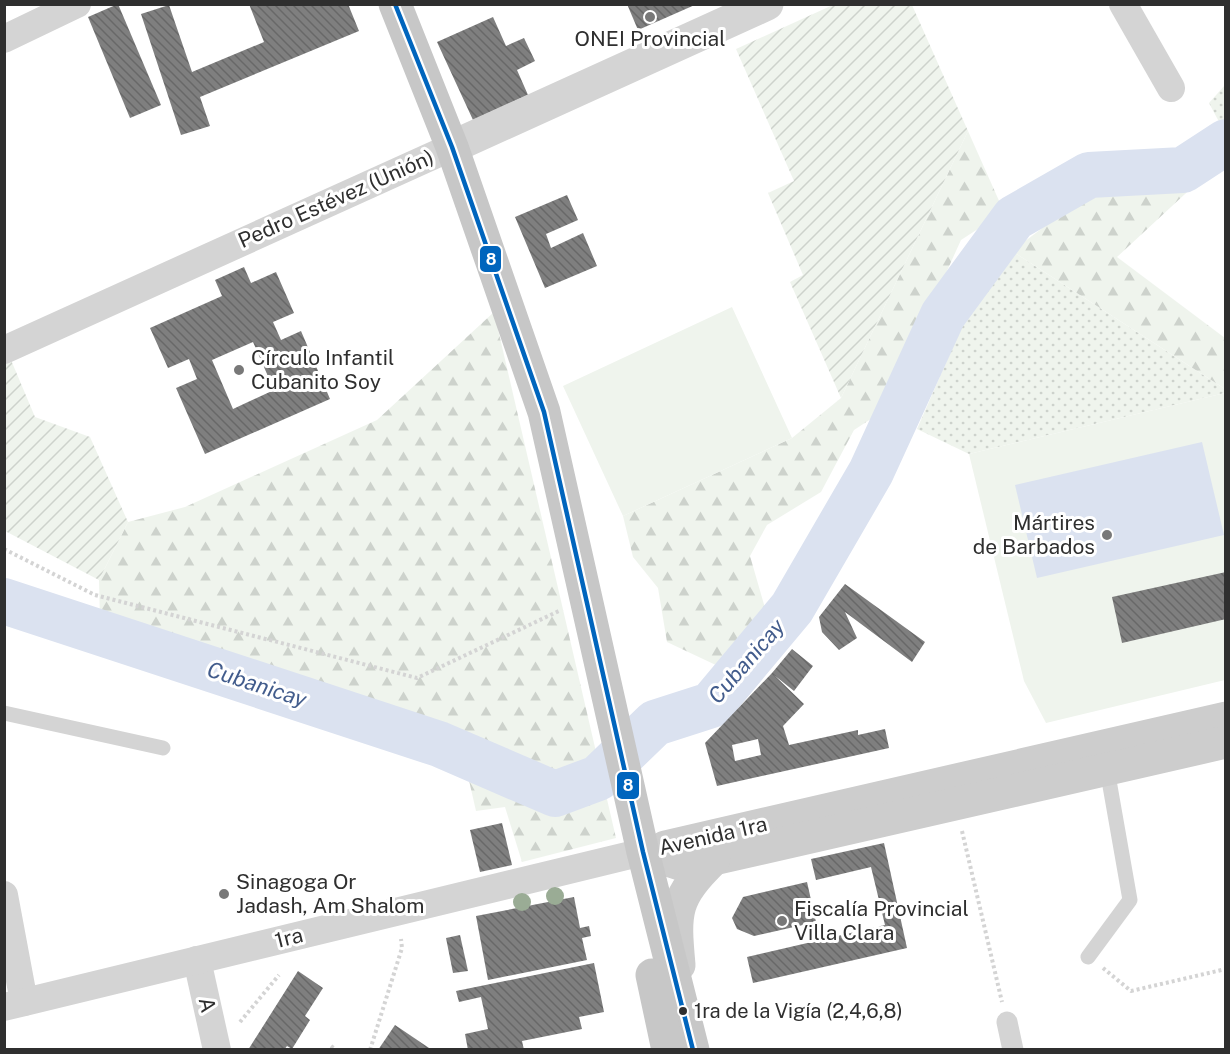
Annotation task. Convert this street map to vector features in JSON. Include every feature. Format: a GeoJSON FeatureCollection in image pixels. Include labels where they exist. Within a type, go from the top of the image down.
{"type":"FeatureCollection","features":[{"type":"Feature","properties":{"kind":"main road"},"geometry":{"type":"LineString","coordinates":[[395,4],[452,147],[544,412],[642,852],[694,1050]]}},
{"type":"Feature","properties":{"kind":"main road","name":"Avenida 1ra"},"geometry":{"type":"LineString","coordinates":[[642,852],[680,864],[710,848],[1226,718]]}},
{"type":"Feature","properties":{"kind":"main road","name":"Avenida 1ra"},"geometry":{"type":"LineString","coordinates":[[710,848],[956,804],[1226,742]]}},
{"type":"Feature","properties":{"kind":"main road"},"geometry":{"type":"LineString","coordinates":[[632,806],[656,825],[710,848],[681,899],[676,927],[694,1050]]}},
{"type":"Feature","properties":{"kind":"main road"},"geometry":{"type":"LineString","coordinates":[[642,852],[639,907],[668,1050]]}},
{"type":"Feature","properties":{"kind":"street"},"geometry":{"type":"LineString","coordinates":[[4,39],[77,4]]}},
{"type":"Feature","properties":{"kind":"street","name":"Pedro Estévez (Unión)"},"geometry":{"type":"LineString","coordinates":[[4,350],[767,4]]}},
{"type":"Feature","properties":{"kind":"street"},"geometry":{"type":"LineString","coordinates":[[1123,4],[1171,88]]}},
{"type":"Feature","properties":{"kind":"street","name":"1ra"},"geometry":{"type":"LineString","coordinates":[[14,1004],[642,852]]}},
{"type":"Feature","properties":{"kind":"street"},"geometry":{"type":"LineString","coordinates":[[4,895],[14,1004]]}},
{"type":"Feature","properties":{"kind":"street","name":"A"},"geometry":{"type":"LineString","coordinates":[[197,960],[227,1040]]}},
{"type":"Feature","properties":{"kind":"street"},"geometry":{"type":"LineString","coordinates":[[1007,1022],[1013,1050]]}},
{"type":"Feature","properties":{"kind":"lane"},"geometry":{"type":"LineString","coordinates":[[4,713],[163,748]]}},
{"type":"Feature","properties":{"kind":"lane"},"geometry":{"type":"LineString","coordinates":[[1088,957],[1130,900],[1107,769]]}},
{"type":"Feature","properties":{"kind":"path"},"geometry":{"type":"LineString","coordinates":[[4,549],[95,595],[417,678],[586,598]]}},
{"type":"Feature","properties":{"kind":"path"},"geometry":{"type":"LineString","coordinates":[[956,804],[1007,1022]]}},
{"type":"Feature","properties":{"kind":"path"},"geometry":{"type":"LineString","coordinates":[[370,1050],[402,948],[395,912]]}},
{"type":"Feature","properties":{"kind":"path"},"geometry":{"type":"LineString","coordinates":[[1088,957],[1131,991],[1226,969]]}},
{"type":"Feature","properties":{"kind":"path"},"geometry":{"type":"LineString","coordinates":[[227,1040],[279,975]]}},
{"type":"Feature","properties":{"kind":"path"},"geometry":{"type":"LineString","coordinates":[[331,1046],[336,1050]]}},
{"type":"Feature","properties":{"kind":"green space"},"geometry":{"type":"Polygon","coordinates":[[[835,4],[912,5],[968,131],[841,398],[790,282],[803,275],[768,193],[794,181],[736,49],[835,4]]]}},
{"type":"Feature","properties":{"kind":"green space"},"geometry":{"type":"Polygon","coordinates":[[[1225,85],[1225,133],[1209,103],[1225,85]]]}},
{"type":"Feature","properties":{"kind":"green space"},"geometry":{"type":"Polygon","coordinates":[[[968,131],[1004,212],[961,240],[936,295],[894,369],[877,415],[854,430],[821,492],[767,525],[750,556],[765,608],[746,647],[720,667],[667,642],[658,588],[633,557],[623,516],[792,438],[841,398],[968,131]]]}},
{"type":"Feature","properties":{"kind":"green space"},"geometry":{"type":"Polygon","coordinates":[[[1198,182],[1117,257],[1225,338],[1225,389],[1012,251],[1098,186],[1198,182]]]}},
{"type":"Feature","properties":{"kind":"green space"},"geometry":{"type":"Polygon","coordinates":[[[1012,251],[1225,389],[1225,393],[969,454],[917,429],[965,319],[1012,251]]]}},
{"type":"Feature","properties":{"kind":"green space"},"geometry":{"type":"Polygon","coordinates":[[[732,307],[792,438],[623,516],[563,386],[732,307]]]}},
{"type":"Feature","properties":{"kind":"green space"},"geometry":{"type":"Polygon","coordinates":[[[494,312],[616,838],[522,862],[505,807],[476,811],[460,741],[100,620],[99,580],[128,522],[185,507],[377,420],[494,312]]]}},
{"type":"Feature","properties":{"kind":"green space"},"geometry":{"type":"Polygon","coordinates":[[[11,360],[35,417],[90,437],[128,522],[99,580],[5,531],[4,363],[11,360]]]}},
{"type":"Feature","properties":{"kind":"green space","name":"Mártires de Barbados"},"geometry":{"type":"Polygon","coordinates":[[[1225,393],[1225,680],[1046,723],[1024,681],[969,454],[1225,393]]]}},
{"type":"Feature","properties":{"kind":"shaded area"},"geometry":{"type":"Polygon","coordinates":[[[1202,442],[1224,535],[1037,578],[1015,485],[1202,442]]]}},
{"type":"Feature","properties":{"kind":"building"},"geometry":{"type":"Polygon","coordinates":[[[118,4],[161,105],[130,118],[88,17],[118,4]]]}},
{"type":"Feature","properties":{"kind":"building"},"geometry":{"type":"Polygon","coordinates":[[[249,4],[348,4],[359,31],[200,97],[210,126],[181,135],[141,14],[169,5],[192,72],[264,42],[249,4]]]}},
{"type":"Feature","properties":{"kind":"building","name":"ONEI Provincial"},"geometry":{"type":"Polygon","coordinates":[[[627,4],[697,4],[638,30],[627,4]]]}},
{"type":"Feature","properties":{"kind":"building"},"geometry":{"type":"Polygon","coordinates":[[[493,17],[506,46],[524,38],[535,61],[517,70],[528,95],[473,120],[437,42],[493,17]]]}},
{"type":"Feature","properties":{"kind":"building"},"geometry":{"type":"Polygon","coordinates":[[[567,195],[578,220],[546,234],[551,248],[583,233],[597,266],[545,288],[515,217],[567,195]]]}},
{"type":"Feature","properties":{"kind":"building"},"geometry":{"type":"Polygon","coordinates":[[[244,267],[251,283],[276,272],[294,313],[273,322],[281,340],[301,331],[330,399],[205,454],[176,388],[197,379],[189,359],[168,368],[150,328],[222,296],[215,280],[244,267]],[[253,342],[212,360],[233,409],[274,390],[253,342]]]}},
{"type":"Feature","properties":{"kind":"building"},"geometry":{"type":"Polygon","coordinates":[[[1226,572],[1226,619],[1122,643],[1112,597],[1226,572]]]}},
{"type":"Feature","properties":{"kind":"building"},"geometry":{"type":"Polygon","coordinates":[[[845,584],[925,642],[912,662],[845,612],[857,638],[839,650],[822,632],[819,617],[845,584]]]}},
{"type":"Feature","properties":{"kind":"building"},"geometry":{"type":"Polygon","coordinates":[[[792,649],[813,666],[794,691],[774,675],[804,704],[783,726],[789,745],[858,730],[858,735],[885,729],[889,748],[717,786],[705,743],[792,649]],[[758,739],[732,745],[735,761],[761,755],[758,739]]]}},
{"type":"Feature","properties":{"kind":"building"},"geometry":{"type":"Polygon","coordinates":[[[502,823],[512,865],[480,872],[470,830],[502,823]]]}},
{"type":"Feature","properties":{"kind":"building"},"geometry":{"type":"Polygon","coordinates":[[[884,843],[907,948],[753,983],[747,957],[885,925],[871,867],[816,880],[811,859],[884,843]]]}},
{"type":"Feature","properties":{"kind":"building"},"geometry":{"type":"Polygon","coordinates":[[[807,882],[816,922],[754,936],[737,929],[732,918],[743,897],[807,882]]]}},
{"type":"Feature","properties":{"kind":"building"},"geometry":{"type":"Polygon","coordinates":[[[574,897],[580,928],[589,926],[591,936],[582,938],[587,960],[488,980],[476,916],[574,897]]]}},
{"type":"Feature","properties":{"kind":"building"},"geometry":{"type":"Polygon","coordinates":[[[460,935],[468,971],[453,973],[446,938],[460,935]]]}},
{"type":"Feature","properties":{"kind":"building"},"geometry":{"type":"Polygon","coordinates":[[[594,963],[604,1012],[579,1017],[582,1029],[522,1041],[524,1050],[468,1050],[465,1034],[488,1029],[481,997],[459,1002],[456,991],[594,963]]]}},
{"type":"Feature","properties":{"kind":"building"},"geometry":{"type":"Polygon","coordinates":[[[298,971],[323,988],[305,1016],[310,1020],[292,1049],[287,1046],[284,1050],[248,1050],[298,971]]]}},
{"type":"Feature","properties":{"kind":"building"},"geometry":{"type":"Polygon","coordinates":[[[395,1025],[432,1050],[378,1050],[395,1025]]]}},
{"type":"Feature","properties":{"kind":"waterway","name":"Cubanicay"},"geometry":{"type":"LineString","coordinates":[[4,601],[439,744],[555,794],[598,778],[655,723],[711,705],[792,608],[871,472],[943,315],[1014,218],[1089,175],[1183,170],[1226,142]]}},
{"type":"Feature","properties":{"kind":"transit line","name":"8"},"geometry":{"type":"LineString","coordinates":[[395,4],[452,147],[544,412],[643,852],[693,1050]]}},
{"type":"Feature","properties":{"kind":"place","name":"ONEI Provincial"},"geometry":{"type":"Point","coordinates":[650,17]}},
{"type":"Feature","properties":{"kind":"place","name":"Círculo Infantil Cubanito Soy"},"geometry":{"type":"Point","coordinates":[239,370]}},
{"type":"Feature","properties":{"kind":"place","name":"Mártires de Barbados"},"geometry":{"type":"Point","coordinates":[1107,535]}},
{"type":"Feature","properties":{"kind":"place","name":"Sinagoga Or Jadash, Am Shalom"},"geometry":{"type":"Point","coordinates":[224,894]}},
{"type":"Feature","properties":{"kind":"place","name":"Fiscalía Provincial Villa Clara"},"geometry":{"type":"Point","coordinates":[782,921]}},
{"type":"Feature","properties":{"kind":"place","name":"1ra de la Vigía (2,4,6,8)"},"geometry":{"type":"Point","coordinates":[683,1011]}}]}
